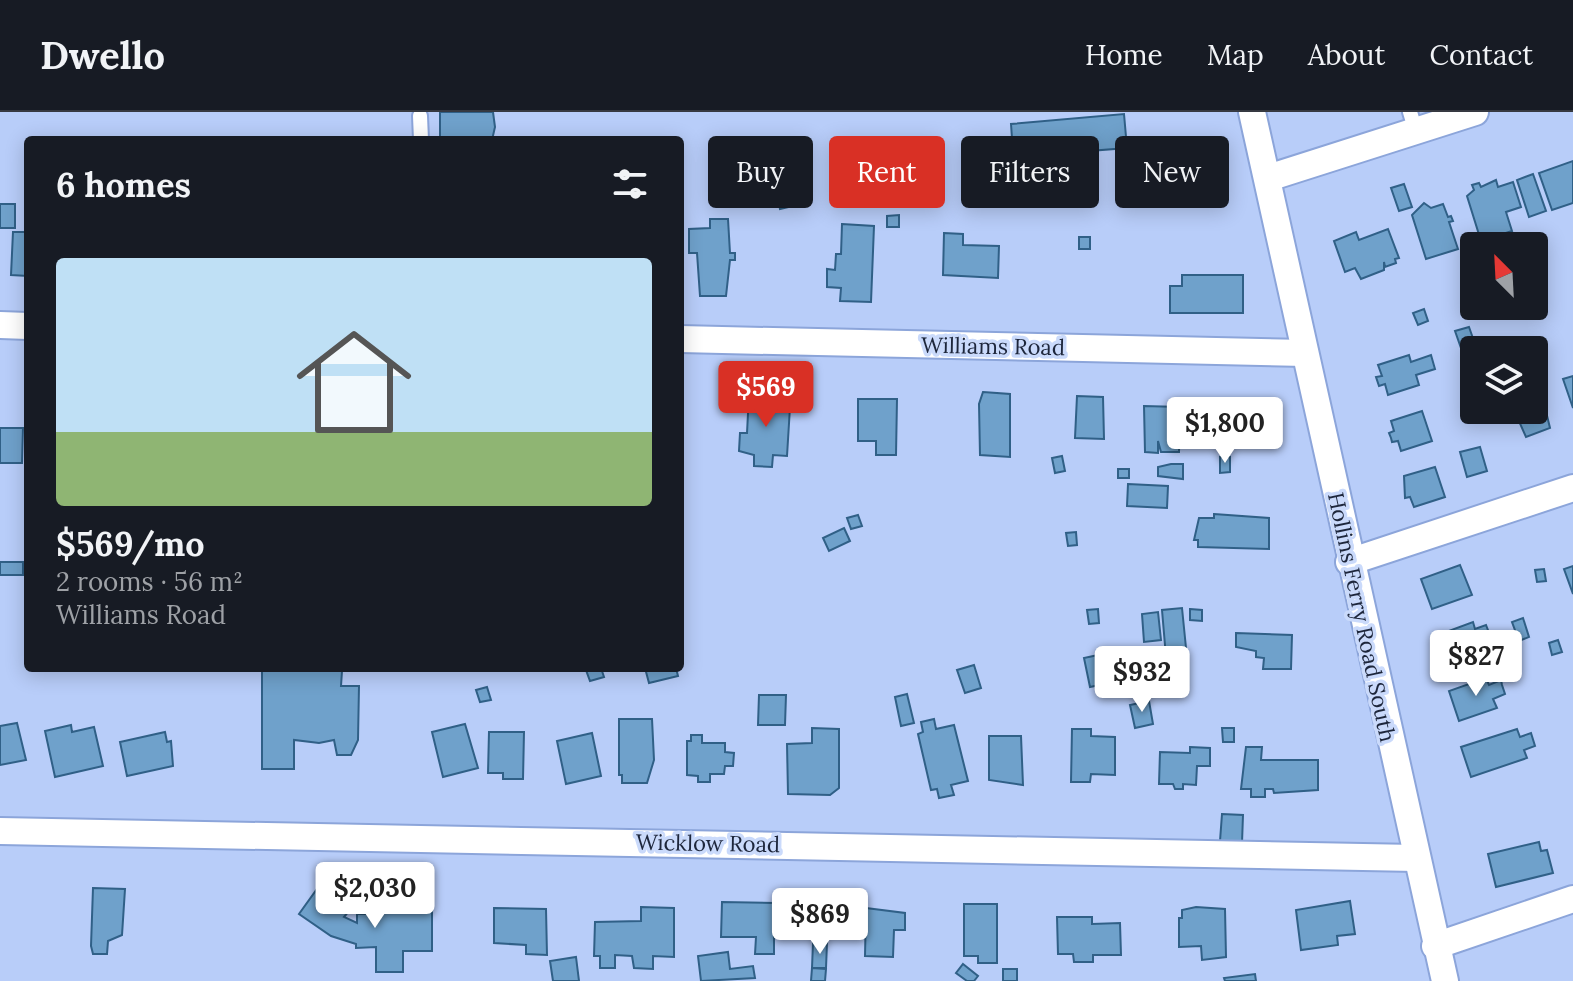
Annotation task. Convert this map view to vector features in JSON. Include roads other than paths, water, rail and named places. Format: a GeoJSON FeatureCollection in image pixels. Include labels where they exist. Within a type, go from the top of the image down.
{"type":"FeatureCollection","features":[{"type":"Feature","properties":{"kind":"street","name":"Hollins Ferry Road South"},"geometry":{"type":"LineString","coordinates":[[1252,112],[1349,562],[1445,981]]}},
{"type":"Feature","properties":{"kind":"street"},"geometry":{"type":"LineString","coordinates":[[1268,178],[1413,122],[1475,112]]}},
{"type":"Feature","properties":{"kind":"street"},"geometry":{"type":"LineString","coordinates":[[0,325],[24,326]]}},
{"type":"Feature","properties":{"kind":"street","name":"Williams Road"},"geometry":{"type":"LineString","coordinates":[[684,339],[1305,353]]}},
{"type":"Feature","properties":{"kind":"street"},"geometry":{"type":"LineString","coordinates":[[1349,562],[1573,488]]}},
{"type":"Feature","properties":{"kind":"street","name":"Wicklow Road"},"geometry":{"type":"LineString","coordinates":[[0,831],[1416,858]]}},
{"type":"Feature","properties":{"kind":"street"},"geometry":{"type":"LineString","coordinates":[[1435,946],[1573,899]]}},
{"type":"Feature","properties":{"kind":"lane"},"geometry":{"type":"LineString","coordinates":[[420,116],[421,136]]}}]}
